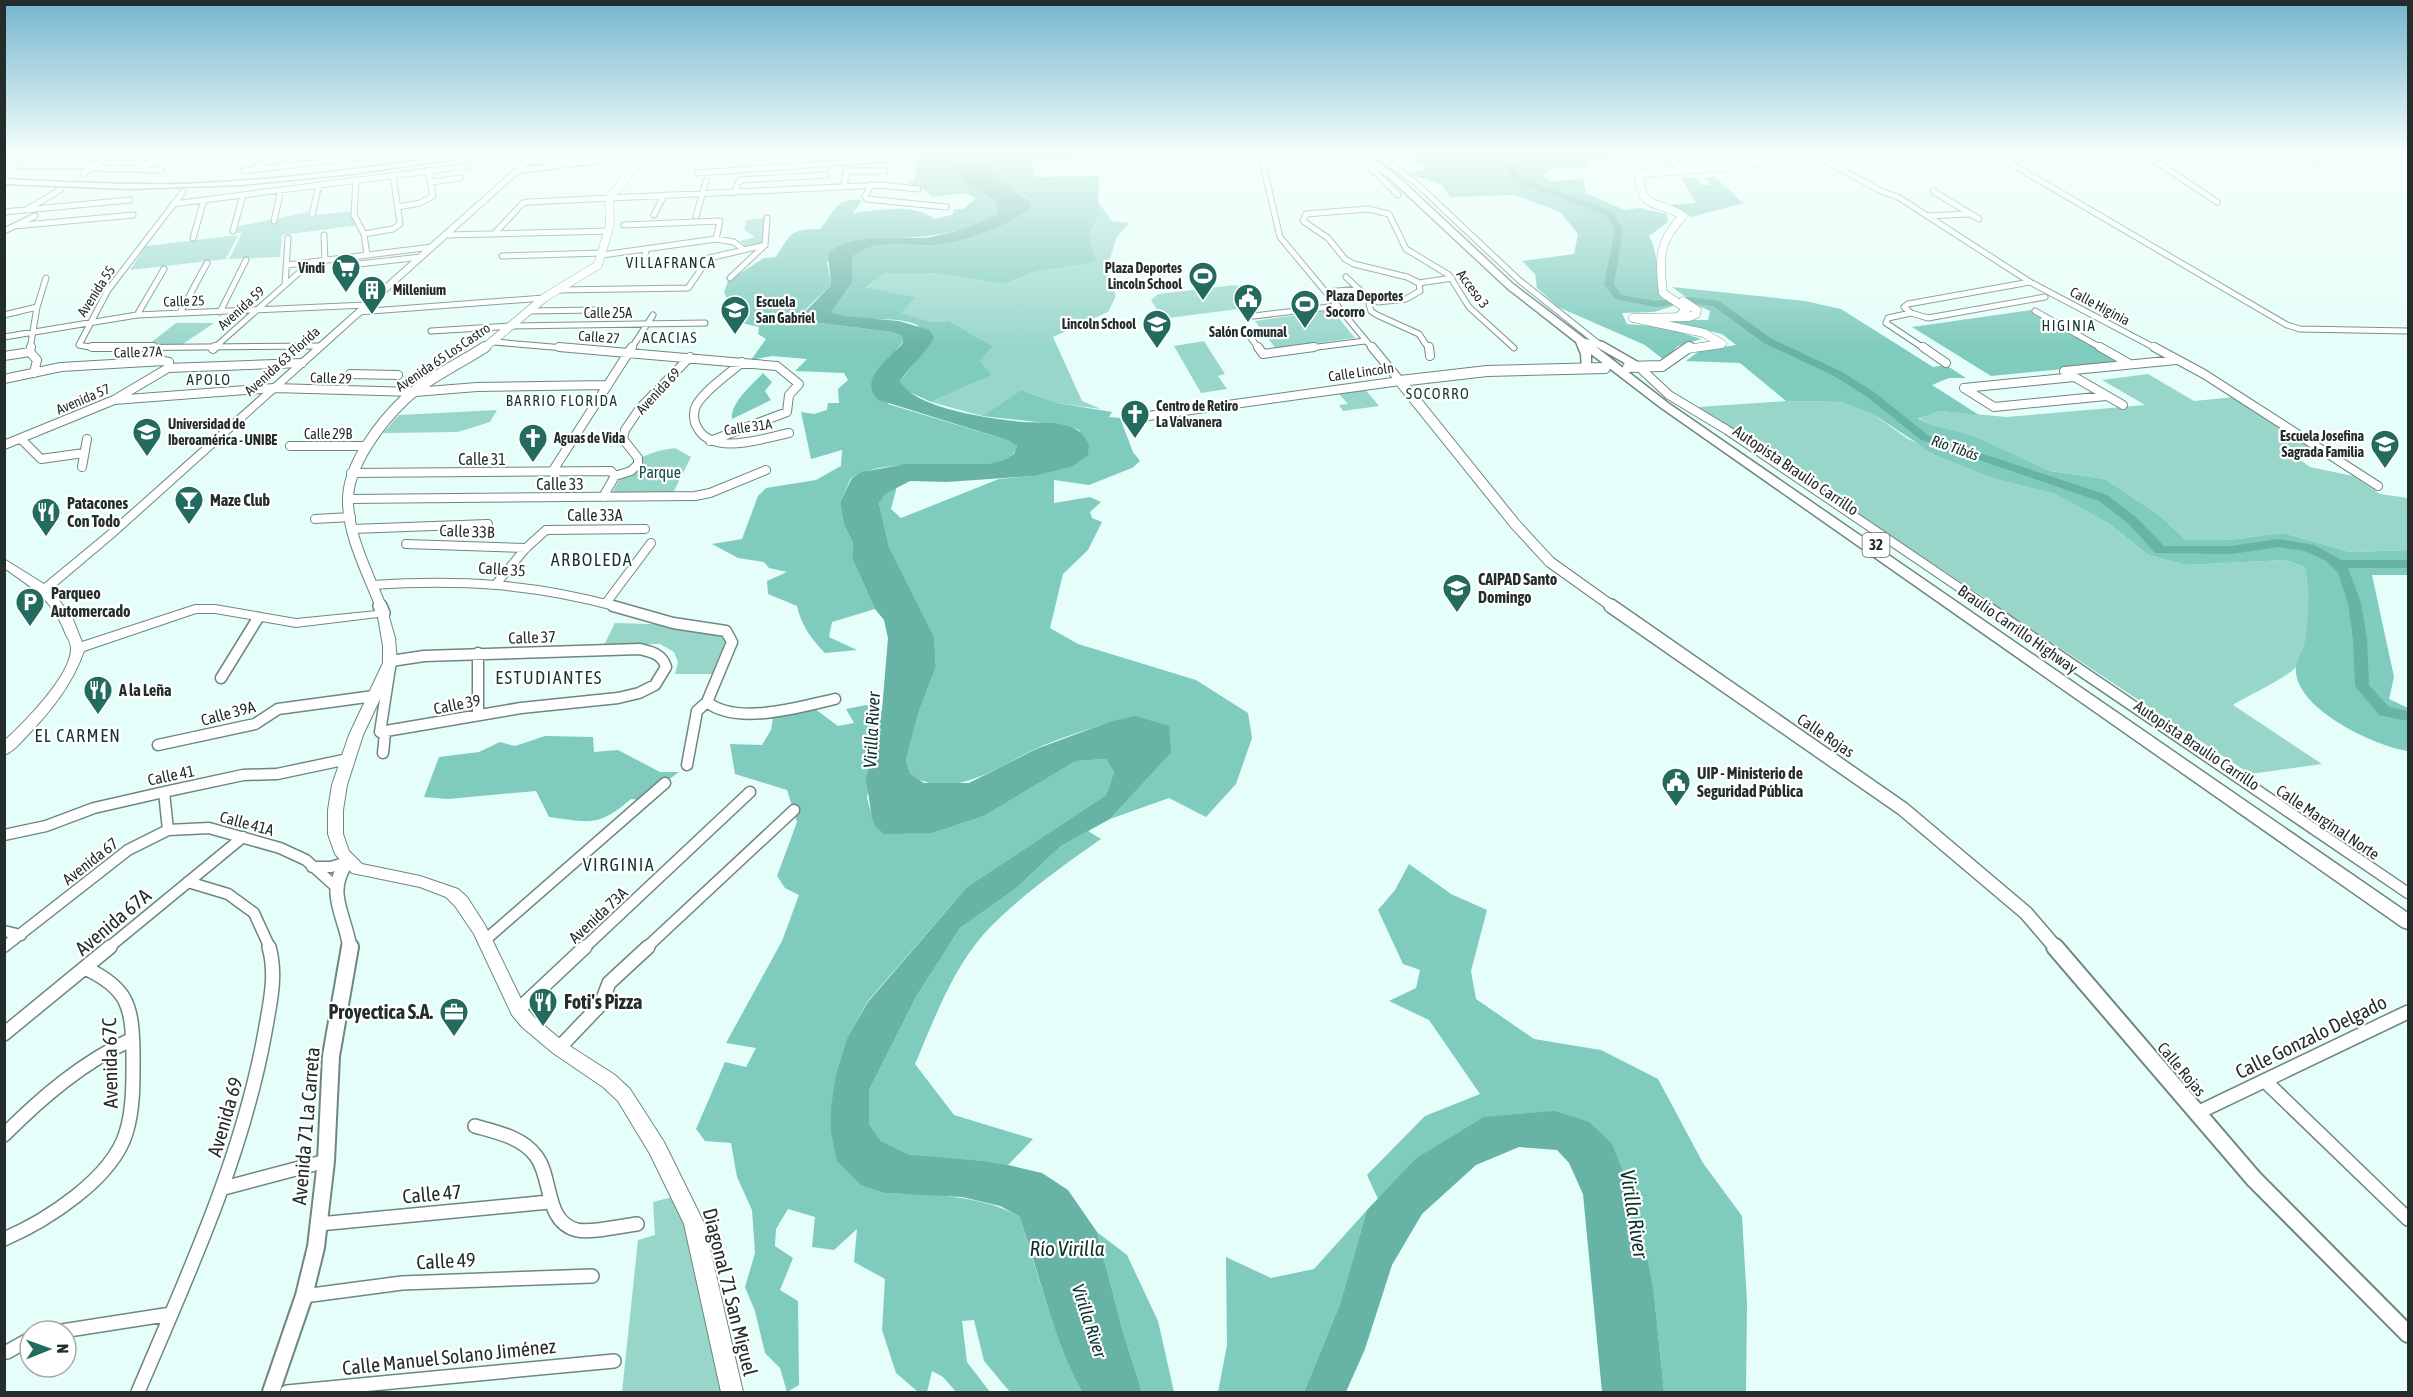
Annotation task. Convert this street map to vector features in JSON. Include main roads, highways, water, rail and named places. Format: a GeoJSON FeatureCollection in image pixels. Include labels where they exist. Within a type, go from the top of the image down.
{"type":"FeatureCollection","features":[{"type":"Feature","properties":{"kind":"highway","name":"Autopista Braulio Carrillo"},"geometry":{"type":"LineString","coordinates":[[1436,217],[1510,286],[1671,404],[2409,909]]}},
{"type":"Feature","properties":{"kind":"highway","name":"Autopista Braulio Carrillo"},"geometry":{"type":"LineString","coordinates":[[1444,217],[1503,271],[1674,412],[2409,922]]}},
{"type":"Feature","properties":{"kind":"highway"},"geometry":{"type":"LineString","coordinates":[[1586,369],[1586,354],[1590,343],[1634,367]]}},
{"type":"Feature","properties":{"kind":"main road","name":"Avenida 63 Florida"},"geometry":{"type":"LineString","coordinates":[[39,586],[61,578],[466,217]]}},
{"type":"Feature","properties":{"kind":"main road"},"geometry":{"type":"LineString","coordinates":[[4,562],[39,586],[66,617],[78,648],[69,676],[61,690],[43,712],[4,750]]}},
{"type":"Feature","properties":{"kind":"main road","name":"Avenida 65 Los Castro"},"geometry":{"type":"LineString","coordinates":[[78,648],[195,609],[215,609],[296,623],[383,613],[391,661],[348,759],[334,814],[339,845],[347,862]]}},
{"type":"Feature","properties":{"kind":"main road","name":"Diagonal 71 San Miguel"},"geometry":{"type":"LineString","coordinates":[[347,862],[357,869],[440,887],[453,894],[484,940],[519,1010],[528,1022],[559,1048],[609,1081],[624,1095],[676,1184],[694,1223],[732,1392]]}},
{"type":"Feature","properties":{"kind":"water","name":"Río Virilla"},"geometry":{"type":"Polygon","coordinates":[[[991,217],[1016,217],[977,235],[955,242],[932,245],[882,245],[861,251],[852,258],[852,283],[831,312],[843,316],[899,321],[930,330],[934,338],[900,381],[908,391],[921,399],[975,415],[1065,425],[1081,432],[1089,444],[1088,455],[1073,466],[1034,476],[947,482],[910,481],[885,494],[879,503],[889,547],[934,637],[936,667],[919,711],[906,760],[910,774],[924,783],[969,783],[1036,749],[1109,722],[1135,716],[1169,726],[1171,753],[1110,819],[1061,846],[1014,890],[960,928],[916,997],[869,1090],[869,1124],[881,1141],[909,1155],[1008,1165],[1042,1173],[1068,1190],[1097,1232],[1123,1332],[1142,1392],[1082,1392],[1054,1327],[1019,1216],[1000,1206],[962,1197],[885,1193],[861,1185],[837,1161],[831,1132],[831,1108],[836,1074],[847,1038],[868,1002],[967,887],[1106,795],[1114,772],[1106,759],[1076,761],[984,816],[933,833],[884,834],[875,826],[872,818],[866,779],[882,710],[888,638],[884,620],[875,609],[852,558],[853,543],[844,525],[840,502],[852,478],[862,472],[906,464],[989,464],[1005,460],[1014,454],[1017,446],[1007,440],[879,400],[873,393],[871,385],[873,378],[903,343],[902,336],[892,332],[812,322],[805,319],[803,314],[831,285],[828,256],[835,248],[846,243],[875,238],[931,237],[991,217]]]}},
{"type":"Feature","properties":{"kind":"water","name":"Virilla River"},"geometry":{"type":"Polygon","coordinates":[[[1555,1111],[1589,1122],[1612,1144],[1638,1210],[1654,1294],[1664,1392],[1602,1392],[1583,1194],[1569,1163],[1557,1150],[1519,1147],[1476,1165],[1422,1214],[1392,1265],[1365,1349],[1346,1392],[1304,1392],[1340,1304],[1367,1210],[1415,1159],[1484,1117],[1555,1111]]]}},
{"type":"Feature","properties":{"kind":"waterway","name":"Río Tibás"},"geometry":{"type":"LineString","coordinates":[[1612,217],[1619,231],[1609,284],[1618,297],[1655,304],[1690,300],[1716,303],[1768,341],[1838,374],[1870,394],[1925,438],[2103,498],[2133,521],[2160,550],[2232,550],[2278,543],[2294,544],[2324,554],[2337,563],[2344,573],[2355,603],[2360,639],[2362,686],[2384,711],[2408,716]]}},
{"type":"Feature","properties":{"kind":"waterway"},"geometry":{"type":"LineString","coordinates":[[2339,564],[2408,564]]}},
{"type":"Feature","properties":{"kind":"place","name":"Vindi"},"geometry":{"type":"Point","coordinates":[346,294]}},
{"type":"Feature","properties":{"kind":"place","name":"Plaza Deportes Lincoln School"},"geometry":{"type":"Point","coordinates":[1203,302]}},
{"type":"Feature","properties":{"kind":"place","name":"Millenium"},"geometry":{"type":"Point","coordinates":[372,316]}},
{"type":"Feature","properties":{"kind":"place","name":"Salón Comunal"},"geometry":{"type":"Point","coordinates":[1248,324]}},
{"type":"Feature","properties":{"kind":"place","name":"Plaza Deportes Socorro"},"geometry":{"type":"Point","coordinates":[1305,330]}},
{"type":"Feature","properties":{"kind":"place","name":"Escuela San Gabriel"},"geometry":{"type":"Point","coordinates":[735,336]}},
{"type":"Feature","properties":{"kind":"place","name":"Lincoln School"},"geometry":{"type":"Point","coordinates":[1157,350]}},
{"type":"Feature","properties":{"kind":"place","name":"Centro de Retiro La Valvanera"},"geometry":{"type":"Point","coordinates":[1135,440]}},
{"type":"Feature","properties":{"kind":"place","name":"Universidad de Iberoamérica - UNIBE"},"geometry":{"type":"Point","coordinates":[147,458]}},
{"type":"Feature","properties":{"kind":"place","name":"Aguas de Vida"},"geometry":{"type":"Point","coordinates":[533,464]}},
{"type":"Feature","properties":{"kind":"place","name":"Escuela Josefina Sagrada Familia"},"geometry":{"type":"Point","coordinates":[2385,470]}},
{"type":"Feature","properties":{"kind":"place","name":"Maze Club"},"geometry":{"type":"Point","coordinates":[189,526]}},
{"type":"Feature","properties":{"kind":"place","name":"Patacones Con Todo"},"geometry":{"type":"Point","coordinates":[46,538]}},
{"type":"Feature","properties":{"kind":"place","name":"CAIPAD Santo Domingo"},"geometry":{"type":"Point","coordinates":[1457,614]}},
{"type":"Feature","properties":{"kind":"place","name":"Parqueo Automercado"},"geometry":{"type":"Point","coordinates":[30,628]}},
{"type":"Feature","properties":{"kind":"place","name":"A la Leña"},"geometry":{"type":"Point","coordinates":[98,716]}},
{"type":"Feature","properties":{"kind":"place","name":"UIP - Ministerio de Seguridad Pública"},"geometry":{"type":"Point","coordinates":[1676,808]}},
{"type":"Feature","properties":{"kind":"place","name":"Foti's Pizza"},"geometry":{"type":"Point","coordinates":[543,1028]}},
{"type":"Feature","properties":{"kind":"place","name":"Proyectica S.A."},"geometry":{"type":"Point","coordinates":[454,1038]}},
{"type":"Feature","properties":{"kind":"district","name":"VILLAFRANCA"},"geometry":{"type":"Point","coordinates":[671,263]}},
{"type":"Feature","properties":{"kind":"district","name":"HIGINIA"},"geometry":{"type":"Point","coordinates":[2069,326]}},
{"type":"Feature","properties":{"kind":"district","name":"ACACIAS"},"geometry":{"type":"Point","coordinates":[670,338]}},
{"type":"Feature","properties":{"kind":"district","name":"APOLO"},"geometry":{"type":"Point","coordinates":[209,380]}},
{"type":"Feature","properties":{"kind":"district","name":"SOCORRO"},"geometry":{"type":"Point","coordinates":[1438,394]}},
{"type":"Feature","properties":{"kind":"district","name":"BARRIO FLORIDA"},"geometry":{"type":"Point","coordinates":[562,401]}},
{"type":"Feature","properties":{"kind":"district","name":"ARBOLEDA"},"geometry":{"type":"Point","coordinates":[592,560]}},
{"type":"Feature","properties":{"kind":"district","name":"ESTUDIANTES"},"geometry":{"type":"Point","coordinates":[549,678]}},
{"type":"Feature","properties":{"kind":"district","name":"EL CARMEN"},"geometry":{"type":"Point","coordinates":[78,736]}},
{"type":"Feature","properties":{"kind":"district","name":"VIRGINIA"},"geometry":{"type":"Point","coordinates":[619,865]}},
{"type":"Feature","properties":{"kind":"park label","name":"Parque"},"geometry":{"type":"Point","coordinates":[660,472]}}]}
